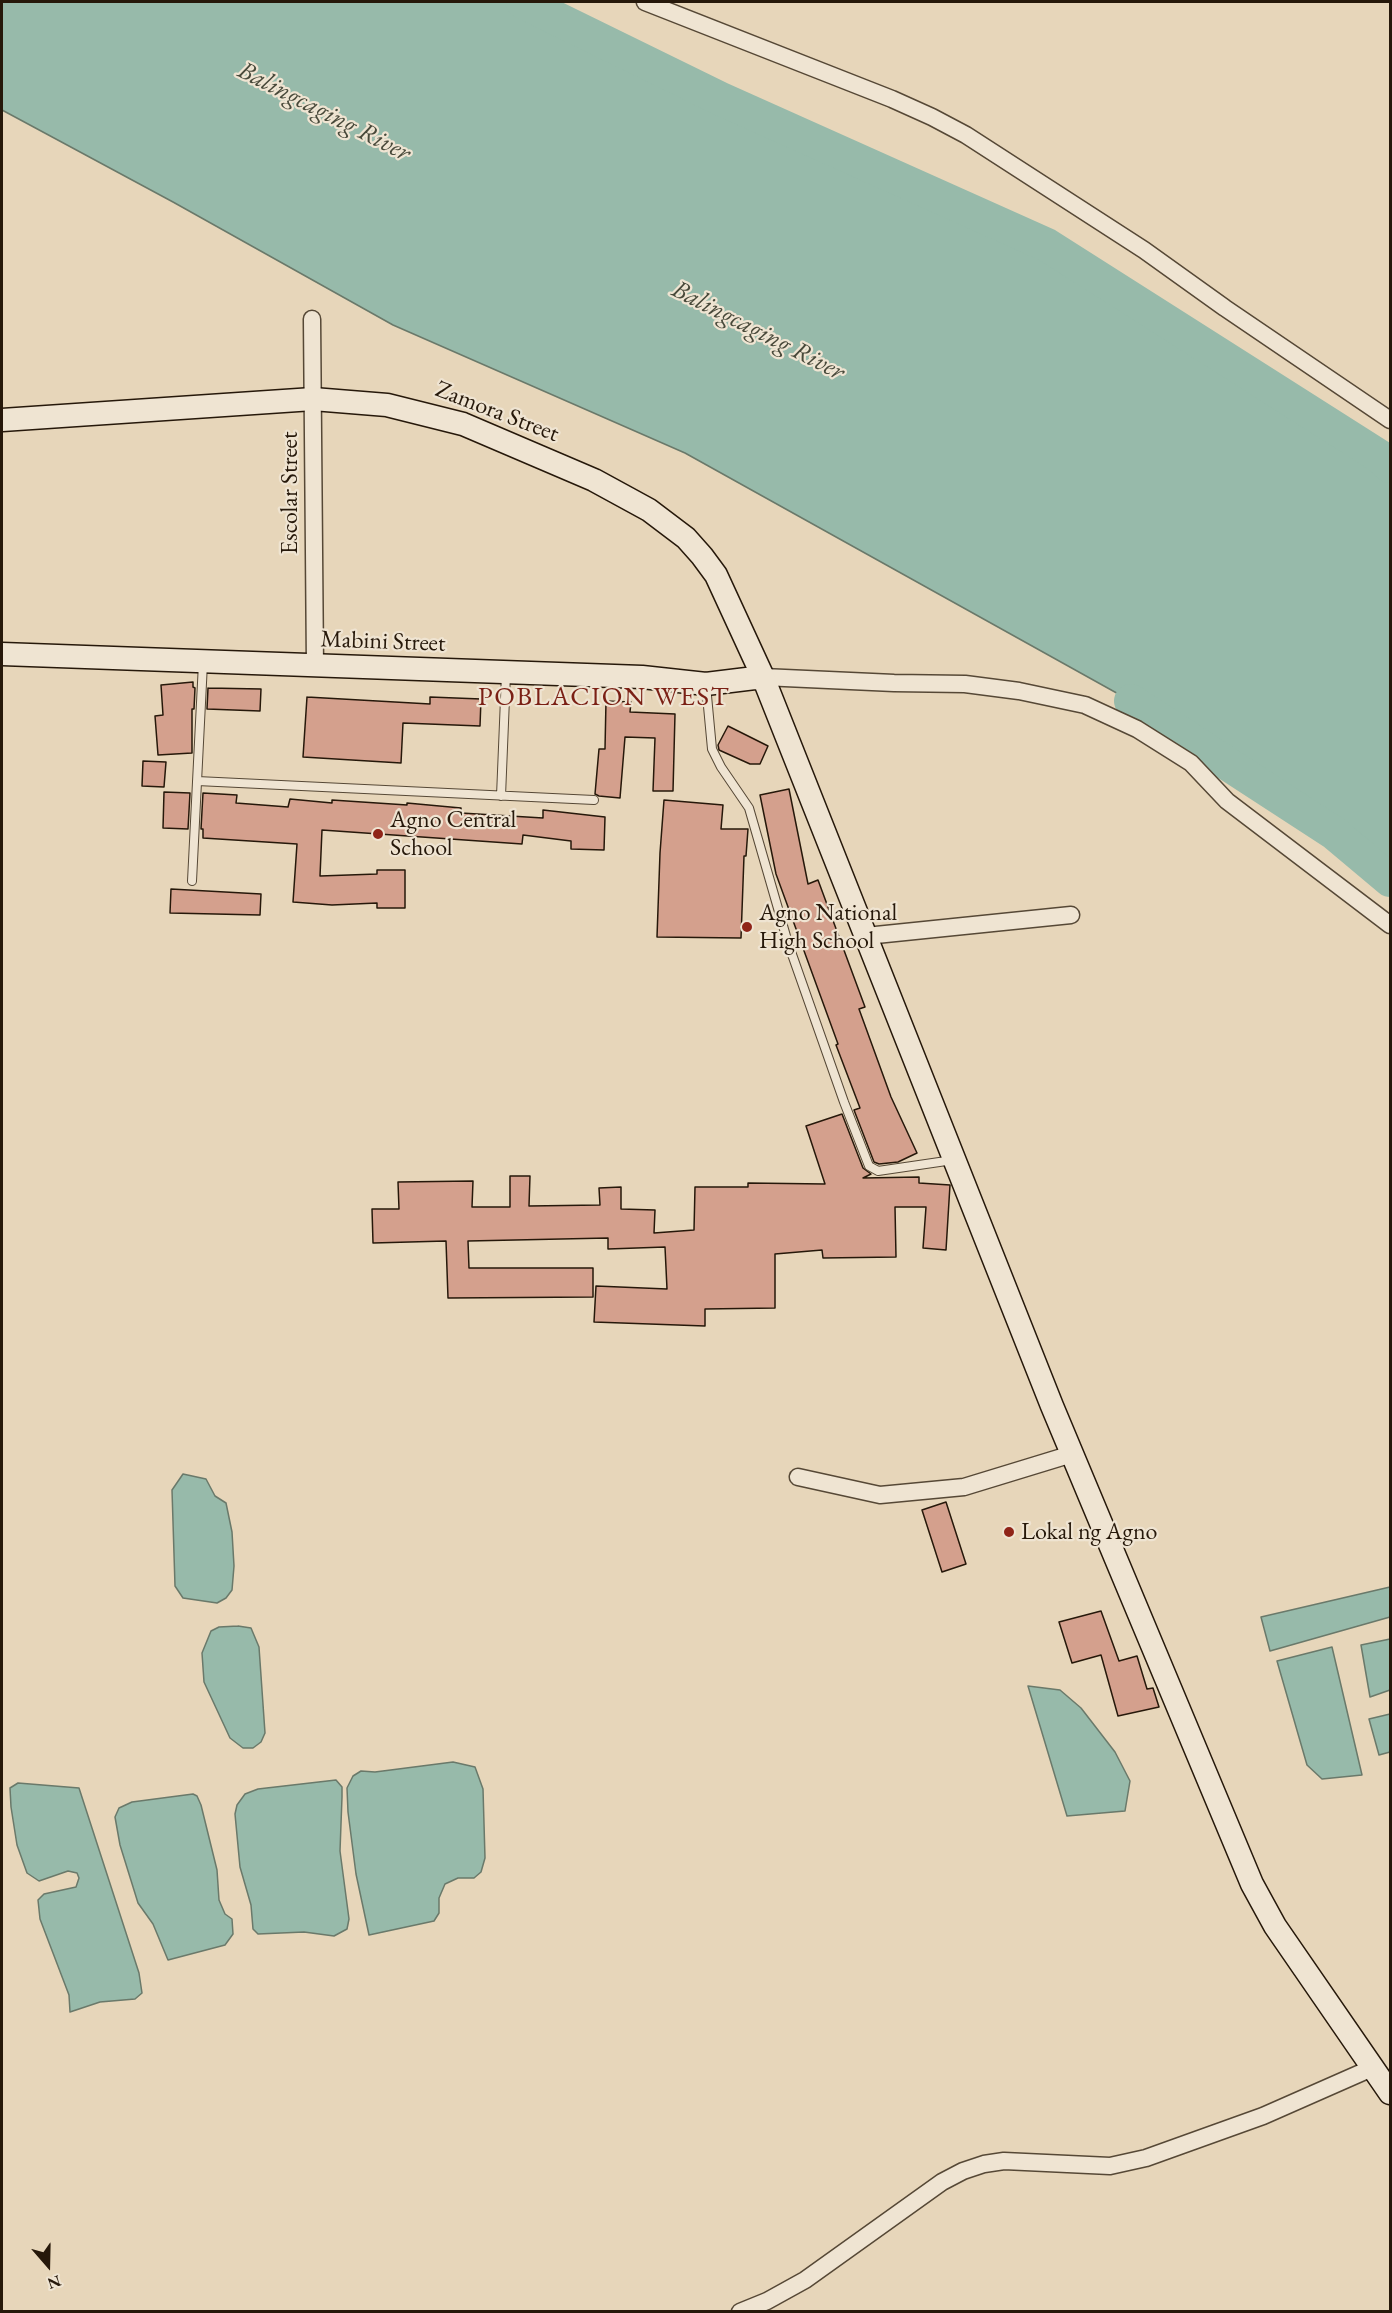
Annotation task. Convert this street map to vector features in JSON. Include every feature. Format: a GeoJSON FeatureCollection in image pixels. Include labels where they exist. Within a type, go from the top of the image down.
{"type":"FeatureCollection","features":[{"type":"Feature","properties":{"kind":"street"},"geometry":{"type":"LineString","coordinates":[[645,2],[892,99],[966,135],[1144,250],[1390,420]]}},
{"type":"Feature","properties":{"kind":"street","name":"Escolar Street"},"geometry":{"type":"LineString","coordinates":[[312,319],[315,667]]}},
{"type":"Feature","properties":{"kind":"street","name":"Zamora Street"},"geometry":{"type":"LineString","coordinates":[[2,420],[313,399],[387,405],[463,424],[594,480],[649,510],[686,538],[707,562],[716,576],[763,677],[1072,1454],[1252,1884],[1275,1926],[1390,2093]]}},
{"type":"Feature","properties":{"kind":"street","name":"Mabini Street"},"geometry":{"type":"LineString","coordinates":[[2,654],[642,677],[706,684],[763,677]]}},
{"type":"Feature","properties":{"kind":"street"},"geometry":{"type":"LineString","coordinates":[[763,677],[965,684],[1019,691],[1085,705],[1137,729],[1191,763],[1227,801],[1390,925]]}},
{"type":"Feature","properties":{"kind":"street"},"geometry":{"type":"LineString","coordinates":[[866,936],[1071,915]]}},
{"type":"Feature","properties":{"kind":"street"},"geometry":{"type":"LineString","coordinates":[[798,1477],[880,1495],[964,1487],[1072,1454]]}},
{"type":"Feature","properties":{"kind":"street"},"geometry":{"type":"LineString","coordinates":[[740,2312],[767,2301],[805,2280],[942,2182],[963,2171],[984,2164],[1004,2161],[1110,2166],[1146,2158],[1263,2116],[1372,2068]]}},
{"type":"Feature","properties":{"kind":"lane"},"geometry":{"type":"LineString","coordinates":[[192,881],[203,662]]}},
{"type":"Feature","properties":{"kind":"lane"},"geometry":{"type":"LineString","coordinates":[[501,796],[506,673]]}},
{"type":"Feature","properties":{"kind":"lane"},"geometry":{"type":"LineString","coordinates":[[706,684],[712,749],[721,767],[749,808],[788,943],[869,1166],[878,1171],[955,1160]]}},
{"type":"Feature","properties":{"kind":"lane"},"geometry":{"type":"LineString","coordinates":[[197,781],[594,800]]}},
{"type":"Feature","properties":{"kind":"water","name":"Balingcaging River"},"geometry":{"type":"Polygon","coordinates":[[[2,2],[523,2],[721,99],[1047,245],[1379,456],[1390,466],[1390,880],[1334,833],[1131,701],[685,453],[393,325],[2,110],[2,2]]]}},
{"type":"Feature","properties":{"kind":"water"},"geometry":{"type":"Polygon","coordinates":[[[183,1474],[206,1479],[215,1496],[226,1503],[232,1532],[234,1566],[232,1590],[226,1598],[217,1603],[183,1598],[175,1586],[172,1490],[183,1474]]]}},
{"type":"Feature","properties":{"kind":"water"},"geometry":{"type":"Polygon","coordinates":[[[1390,1587],[1390,1617],[1270,1651],[1261,1617],[1390,1587]]]}},
{"type":"Feature","properties":{"kind":"water"},"geometry":{"type":"Polygon","coordinates":[[[219,1627],[251,1628],[259,1647],[265,1733],[261,1742],[253,1748],[243,1748],[230,1738],[204,1682],[202,1653],[211,1631],[219,1627]]]}},
{"type":"Feature","properties":{"kind":"water"},"geometry":{"type":"Polygon","coordinates":[[[1390,1639],[1390,1690],[1370,1697],[1361,1645],[1390,1639]]]}},
{"type":"Feature","properties":{"kind":"water"},"geometry":{"type":"Polygon","coordinates":[[[1332,1647],[1362,1775],[1322,1779],[1307,1765],[1277,1661],[1332,1647]]]}},
{"type":"Feature","properties":{"kind":"water"},"geometry":{"type":"Polygon","coordinates":[[[1028,1686],[1060,1690],[1081,1708],[1115,1752],[1130,1781],[1125,1811],[1067,1816],[1028,1686]]]}},
{"type":"Feature","properties":{"kind":"water"},"geometry":{"type":"Polygon","coordinates":[[[1390,1714],[1390,1752],[1379,1755],[1369,1719],[1390,1714]]]}},
{"type":"Feature","properties":{"kind":"water"},"geometry":{"type":"Polygon","coordinates":[[[453,1762],[475,1767],[483,1789],[485,1858],[481,1872],[474,1878],[458,1878],[445,1884],[439,1898],[439,1913],[434,1921],[369,1935],[356,1874],[347,1788],[353,1776],[361,1771],[375,1772],[453,1762]]]}},
{"type":"Feature","properties":{"kind":"water"},"geometry":{"type":"Polygon","coordinates":[[[336,1780],[342,1787],[340,1851],[349,1919],[347,1929],[334,1936],[304,1932],[258,1934],[253,1929],[251,1905],[240,1867],[235,1814],[237,1805],[245,1794],[258,1789],[336,1780]]]}},
{"type":"Feature","properties":{"kind":"water"},"geometry":{"type":"Polygon","coordinates":[[[18,1783],[79,1788],[139,1973],[142,1993],[135,1999],[100,2002],[70,2012],[69,1995],[40,1919],[38,1900],[44,1894],[76,1887],[79,1878],[77,1873],[68,1871],[39,1881],[27,1873],[17,1845],[11,1807],[10,1788],[18,1783]]]}},
{"type":"Feature","properties":{"kind":"water"},"geometry":{"type":"Polygon","coordinates":[[[193,1794],[197,1796],[201,1805],[217,1870],[219,1900],[225,1914],[232,1919],[233,1934],[225,1945],[168,1960],[153,1924],[138,1903],[120,1845],[115,1817],[119,1808],[132,1802],[193,1794]]]}},
{"type":"Feature","properties":{"kind":"building"},"geometry":{"type":"Polygon","coordinates":[[[193,682],[195,688],[194,709],[192,709],[192,753],[158,755],[155,716],[163,715],[161,685],[193,682]]]}},
{"type":"Feature","properties":{"kind":"building"},"geometry":{"type":"Polygon","coordinates":[[[208,688],[261,689],[260,711],[207,709],[208,688]]]}},
{"type":"Feature","properties":{"kind":"building"},"geometry":{"type":"Polygon","coordinates":[[[307,697],[430,704],[430,697],[481,699],[480,726],[403,723],[401,763],[303,757],[307,697]]]}},
{"type":"Feature","properties":{"kind":"building"},"geometry":{"type":"Polygon","coordinates":[[[606,701],[631,702],[630,712],[675,714],[673,791],[653,791],[655,738],[625,737],[620,798],[595,794],[599,749],[605,749],[606,701]]]}},
{"type":"Feature","properties":{"kind":"building"},"geometry":{"type":"Polygon","coordinates":[[[728,726],[768,746],[760,764],[750,764],[719,750],[718,745],[728,726]]]}},
{"type":"Feature","properties":{"kind":"building"},"geometry":{"type":"Polygon","coordinates":[[[143,761],[166,762],[164,787],[142,786],[143,761]]]}},
{"type":"Feature","properties":{"kind":"building"},"geometry":{"type":"Polygon","coordinates":[[[789,789],[808,884],[818,880],[865,1007],[859,1009],[891,1097],[917,1153],[898,1162],[879,1164],[874,1162],[854,1110],[860,1108],[776,874],[760,795],[789,789]]]}},
{"type":"Feature","properties":{"kind":"building"},"geometry":{"type":"Polygon","coordinates":[[[164,792],[190,793],[188,829],[163,828],[164,792]]]}},
{"type":"Feature","properties":{"kind":"building"},"geometry":{"type":"Polygon","coordinates":[[[203,793],[237,795],[236,803],[288,807],[290,799],[332,803],[332,800],[461,808],[461,813],[543,818],[543,810],[605,817],[604,850],[571,849],[571,841],[523,835],[522,844],[322,830],[320,876],[377,874],[377,870],[405,870],[405,908],[377,908],[377,903],[332,905],[293,902],[297,844],[203,838],[203,829],[201,829],[203,793]]]}},
{"type":"Feature","properties":{"kind":"building"},"geometry":{"type":"Polygon","coordinates":[[[664,800],[723,805],[721,829],[748,829],[746,856],[744,856],[741,938],[657,937],[664,800]]]}},
{"type":"Feature","properties":{"kind":"building"},"geometry":{"type":"Polygon","coordinates":[[[171,889],[261,894],[260,915],[170,913],[171,889]]]}},
{"type":"Feature","properties":{"kind":"building"},"geometry":{"type":"Polygon","coordinates":[[[842,1114],[863,1168],[871,1174],[863,1178],[919,1177],[919,1183],[950,1185],[946,1250],[923,1248],[926,1207],[895,1207],[896,1257],[823,1258],[822,1250],[775,1254],[775,1308],[705,1309],[705,1326],[594,1322],[596,1286],[667,1289],[665,1247],[608,1249],[608,1238],[468,1241],[469,1268],[593,1268],[593,1297],[448,1298],[446,1241],[373,1243],[372,1209],[399,1209],[398,1182],[473,1181],[472,1207],[510,1207],[510,1176],[530,1176],[529,1206],[600,1205],[599,1188],[621,1187],[621,1209],[655,1210],[654,1233],[694,1230],[695,1187],[748,1187],[748,1183],[825,1184],[806,1126],[842,1114]]]}},
{"type":"Feature","properties":{"kind":"building"},"geometry":{"type":"Polygon","coordinates":[[[946,1502],[966,1564],[942,1572],[922,1510],[946,1502]]]}},
{"type":"Feature","properties":{"kind":"building"},"geometry":{"type":"Polygon","coordinates":[[[1101,1611],[1119,1661],[1137,1656],[1147,1689],[1153,1688],[1159,1707],[1118,1716],[1101,1655],[1072,1663],[1059,1622],[1101,1611]]]}},
{"type":"Feature","properties":{"kind":"waterway"},"geometry":{"type":"LineString","coordinates":[[523,2],[721,99],[1047,245],[1379,456],[1390,466]]}},
{"type":"Feature","properties":{"kind":"waterway"},"geometry":{"type":"LineString","coordinates":[[1131,701],[1334,833],[1390,880]]}},
{"type":"Feature","properties":{"kind":"place","name":"Agno Central School"},"geometry":{"type":"Point","coordinates":[378,834]}},
{"type":"Feature","properties":{"kind":"place","name":"Agno National High School"},"geometry":{"type":"Point","coordinates":[747,927]}},
{"type":"Feature","properties":{"kind":"place","name":"Lokal ng Agno"},"geometry":{"type":"Point","coordinates":[1009,1532]}},
{"type":"Feature","properties":{"kind":"district","name":"POBLACION WEST"},"geometry":{"type":"Point","coordinates":[604,698]}}]}
